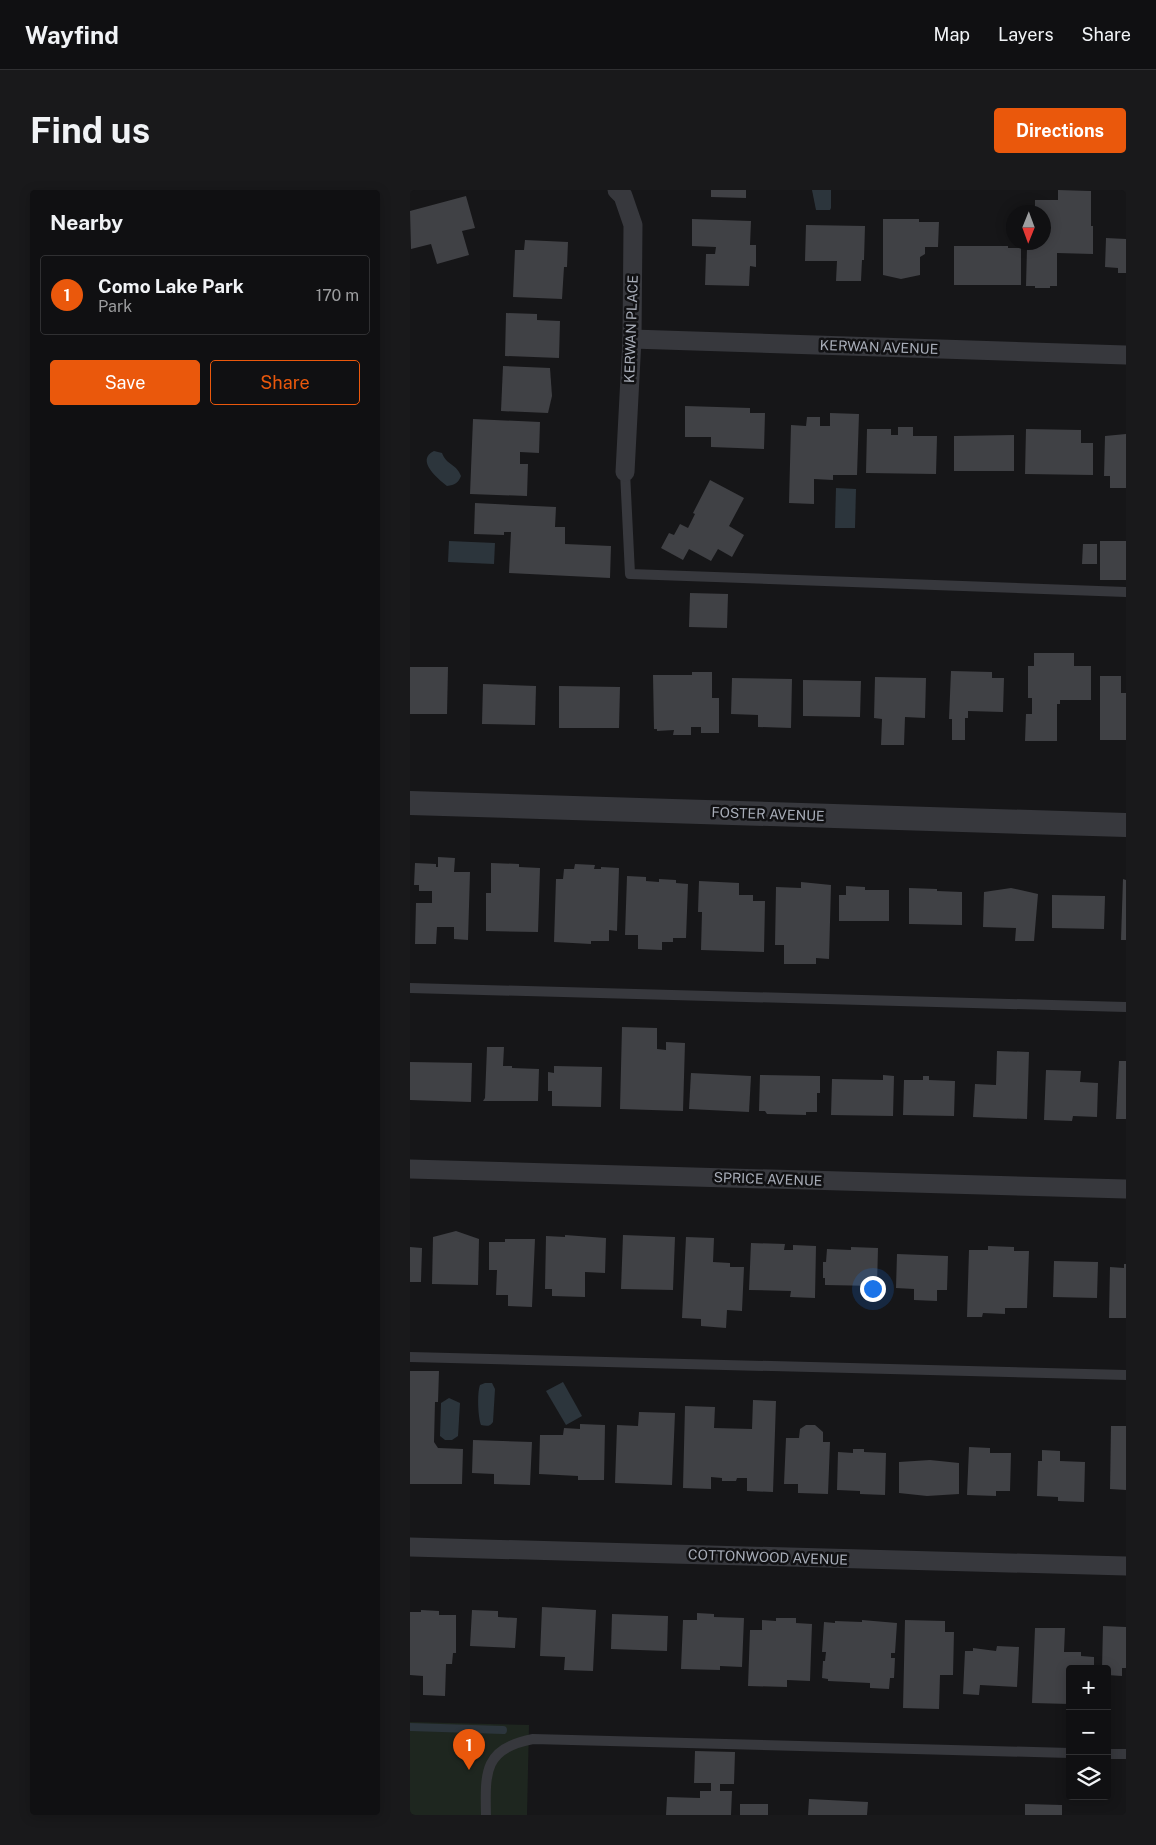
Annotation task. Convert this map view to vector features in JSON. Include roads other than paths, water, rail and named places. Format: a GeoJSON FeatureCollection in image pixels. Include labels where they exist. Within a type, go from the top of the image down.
{"type":"FeatureCollection","features":[{"type":"Feature","properties":{"kind":"street","name":"KERWAN PLACE"},"geometry":{"type":"LineString","coordinates":[[617,190],[623,196],[633,225],[632,339],[625,472]]}},
{"type":"Feature","properties":{"kind":"street","name":"KERWAN AVENUE"},"geometry":{"type":"LineString","coordinates":[[632,339],[1126,355]]}},
{"type":"Feature","properties":{"kind":"street","name":"FOSTER AVENUE"},"geometry":{"type":"LineString","coordinates":[[410,803],[1126,825]]}},
{"type":"Feature","properties":{"kind":"street","name":"SPRICE AVENUE"},"geometry":{"type":"LineString","coordinates":[[410,1169],[1126,1189]]}},
{"type":"Feature","properties":{"kind":"street","name":"COTTONWOOD AVENUE"},"geometry":{"type":"LineString","coordinates":[[410,1547],[1126,1566]]}},
{"type":"Feature","properties":{"kind":"lane"},"geometry":{"type":"LineString","coordinates":[[625,472],[630,574],[1126,592]]}},
{"type":"Feature","properties":{"kind":"lane"},"geometry":{"type":"LineString","coordinates":[[410,988],[1126,1007]]}},
{"type":"Feature","properties":{"kind":"lane"},"geometry":{"type":"LineString","coordinates":[[410,1357],[1126,1375]]}},
{"type":"Feature","properties":{"kind":"lane"},"geometry":{"type":"LineString","coordinates":[[486,1815],[486,1778],[492,1762],[506,1747],[533,1739],[1066,1753]]}},
{"type":"Feature","properties":{"kind":"lane"},"geometry":{"type":"LineString","coordinates":[[1111,1754],[1126,1754]]}},
{"type":"Feature","properties":{"kind":"waterway"},"geometry":{"type":"LineString","coordinates":[[410,1727],[503,1730]]}},
{"type":"Feature","properties":{"kind":"place","name":"Como Lake Park"},"geometry":{"type":"Point","coordinates":[469,1770]}}]}
